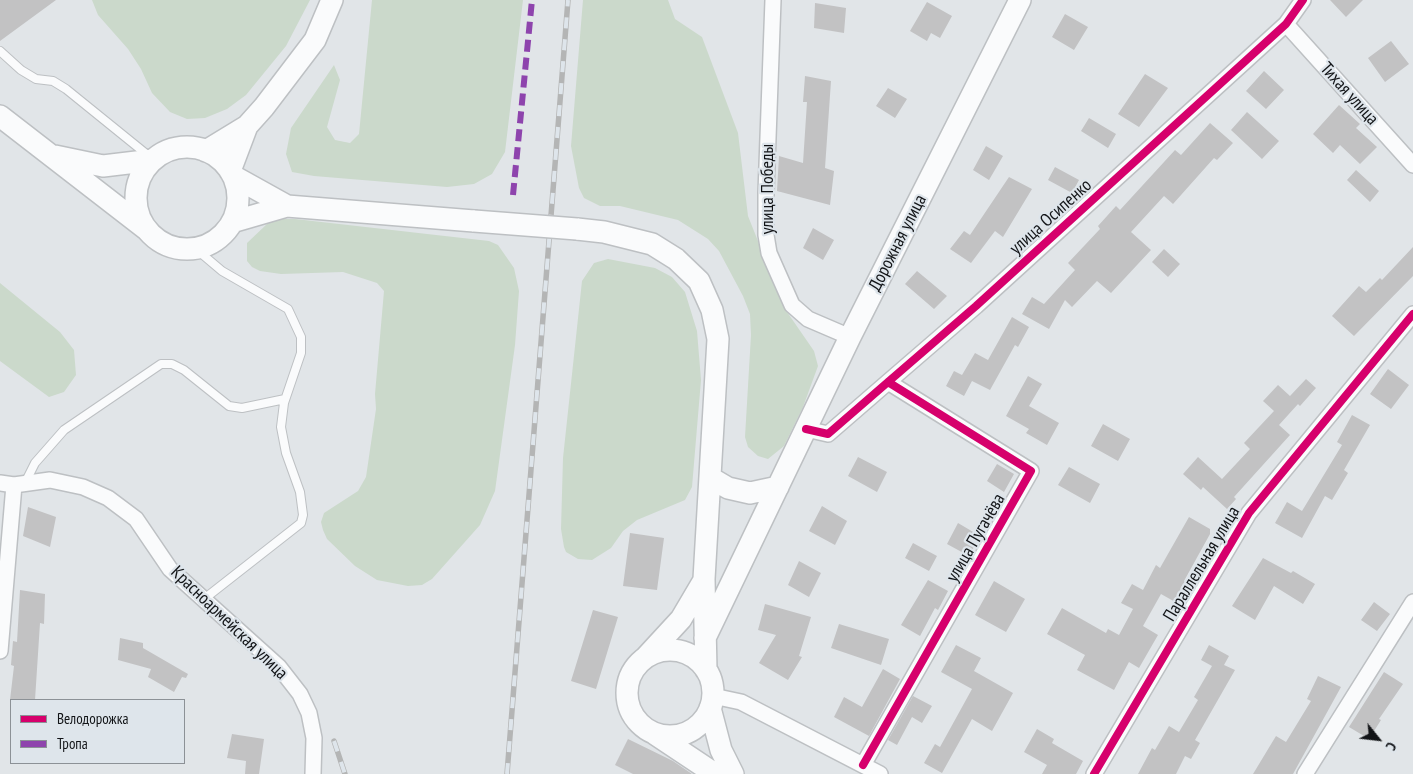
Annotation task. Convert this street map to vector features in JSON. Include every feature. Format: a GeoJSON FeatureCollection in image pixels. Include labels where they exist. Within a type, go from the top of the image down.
{"type":"FeatureCollection","features":[{"type":"Feature","properties":{"kind":"main road"},"geometry":{"type":"LineString","coordinates":[[206,151],[247,126],[294,70],[315,40],[332,0]]}},
{"type":"Feature","properties":{"kind":"main road","name":"Дорожная улица"},"geometry":{"type":"LineString","coordinates":[[705,638],[850,337],[1020,0]]}},
{"type":"Feature","properties":{"kind":"main road"},"geometry":{"type":"LineString","coordinates":[[0,116],[146,229],[160,242],[177,248],[196,249],[214,242],[228,230],[236,213],[238,194],[232,173],[247,126]]}},
{"type":"Feature","properties":{"kind":"main road"},"geometry":{"type":"LineString","coordinates":[[49,155],[104,166],[118,166],[153,160],[170,150],[188,147],[206,151],[222,161],[232,173],[287,206]]}},
{"type":"Feature","properties":{"kind":"main road"},"geometry":{"type":"LineString","coordinates":[[146,229],[138,212],[136,193],[142,175],[153,160]]}},
{"type":"Feature","properties":{"kind":"main road"},"geometry":{"type":"LineString","coordinates":[[232,222],[287,206],[474,221],[604,232],[652,244],[676,259],[698,281],[712,310],[718,339],[704,579],[706,670]]}},
{"type":"Feature","properties":{"kind":"main road"},"geometry":{"type":"LineString","coordinates":[[711,478],[728,488],[750,493],[778,487]]}},
{"type":"Feature","properties":{"kind":"main road"},"geometry":{"type":"LineString","coordinates":[[704,579],[681,619],[643,660],[631,678],[628,699],[632,713],[641,725],[715,774]]}},
{"type":"Feature","properties":{"kind":"main road"},"geometry":{"type":"LineString","coordinates":[[643,660],[656,653],[671,650],[682,652],[696,659],[706,670],[712,683],[712,702],[721,750],[732,774]]}},
{"type":"Feature","properties":{"kind":"main road"},"geometry":{"type":"LineString","coordinates":[[653,733],[668,736],[682,735],[695,728],[704,719],[712,702]]}},
{"type":"Feature","properties":{"kind":"street","name":"улица Победы"},"geometry":{"type":"LineString","coordinates":[[773,0],[766,193],[766,235],[769,253],[792,305],[813,322],[850,337]]}},
{"type":"Feature","properties":{"kind":"street","name":"улица Осипенко"},"geometry":{"type":"LineString","coordinates":[[806,429],[828,434],[976,306],[1286,24],[1303,0]]}},
{"type":"Feature","properties":{"kind":"street","name":"Тихая улица"},"geometry":{"type":"LineString","coordinates":[[1286,24],[1413,165]]}},
{"type":"Feature","properties":{"kind":"street","name":"Параллельная улица"},"geometry":{"type":"LineString","coordinates":[[1094,774],[1249,513],[1413,314]]}},
{"type":"Feature","properties":{"kind":"street","name":"улица Пугачёва"},"geometry":{"type":"LineString","coordinates":[[864,765],[1031,471],[888,382]]}},
{"type":"Feature","properties":{"kind":"street","name":"Красноармейская улица"},"geometry":{"type":"LineString","coordinates":[[13,484],[50,480],[83,486],[108,498],[136,519],[170,569],[279,668],[300,694],[309,713],[314,738],[312,774]]}},
{"type":"Feature","properties":{"kind":"street"},"geometry":{"type":"LineString","coordinates":[[0,651],[13,484]]}},
{"type":"Feature","properties":{"kind":"street"},"geometry":{"type":"LineString","coordinates":[[1305,774],[1413,602]]}},
{"type":"Feature","properties":{"kind":"street"},"geometry":{"type":"LineString","coordinates":[[712,702],[741,702],[880,774]]}},
{"type":"Feature","properties":{"kind":"lane"},"geometry":{"type":"LineString","coordinates":[[0,51],[21,70],[36,79],[53,81],[66,89],[153,160]]}},
{"type":"Feature","properties":{"kind":"lane"},"geometry":{"type":"LineString","coordinates":[[196,249],[222,272],[288,310],[301,337],[300,353],[285,400],[281,427],[286,454],[300,492],[303,515],[301,523],[204,599]]}},
{"type":"Feature","properties":{"kind":"lane"},"geometry":{"type":"LineString","coordinates":[[13,484],[35,463],[64,430],[161,364],[172,364],[184,370],[229,406],[242,408],[285,400]]}},
{"type":"Feature","properties":{"kind":"green space"},"geometry":{"type":"Polygon","coordinates":[[[92,0],[310,0],[286,46],[246,95],[227,109],[205,118],[187,119],[170,112],[152,93],[141,69],[128,49],[98,15],[92,0]]]}},
{"type":"Feature","properties":{"kind":"green space"},"geometry":{"type":"Polygon","coordinates":[[[372,0],[523,0],[505,152],[492,174],[474,184],[447,187],[314,176],[292,172],[286,154],[291,128],[334,65],[340,80],[327,127],[335,140],[350,143],[359,134],[372,0]]]}},
{"type":"Feature","properties":{"kind":"green space"},"geometry":{"type":"Polygon","coordinates":[[[583,0],[668,0],[675,19],[702,37],[738,133],[748,216],[785,309],[814,351],[818,366],[803,407],[784,446],[768,459],[758,456],[748,447],[745,437],[751,335],[750,314],[743,296],[719,251],[708,239],[678,220],[620,206],[600,206],[584,198],[579,188],[571,146],[583,0]]]}},
{"type":"Feature","properties":{"kind":"green space"},"geometry":{"type":"Polygon","coordinates":[[[279,219],[295,219],[489,241],[498,245],[514,268],[519,291],[515,345],[495,491],[480,525],[432,579],[422,585],[408,586],[377,580],[355,566],[327,539],[323,530],[321,522],[324,513],[358,491],[366,477],[376,409],[375,394],[384,291],[377,283],[343,272],[281,274],[260,271],[252,267],[247,261],[247,243],[267,224],[279,219]]]}},
{"type":"Feature","properties":{"kind":"green space"},"geometry":{"type":"Polygon","coordinates":[[[608,259],[655,268],[672,277],[685,292],[697,331],[701,380],[692,487],[685,500],[637,520],[623,531],[611,548],[592,560],[578,559],[566,552],[561,529],[563,458],[582,281],[594,263],[608,259]]]}},
{"type":"Feature","properties":{"kind":"green space"},"geometry":{"type":"Polygon","coordinates":[[[0,283],[60,332],[74,350],[76,375],[64,392],[49,397],[0,361],[0,283]]]}},
{"type":"Feature","properties":{"kind":"building"},"geometry":{"type":"Polygon","coordinates":[[[0,0],[56,0],[0,41],[0,0]]]}},
{"type":"Feature","properties":{"kind":"building"},"geometry":{"type":"Polygon","coordinates":[[[1330,0],[1363,0],[1346,17],[1330,0]]]}},
{"type":"Feature","properties":{"kind":"building"},"geometry":{"type":"Polygon","coordinates":[[[927,2],[952,16],[940,38],[931,33],[927,41],[910,31],[927,2]]]}},
{"type":"Feature","properties":{"kind":"building"},"geometry":{"type":"Polygon","coordinates":[[[815,3],[846,8],[844,33],[814,28],[815,3]]]}},
{"type":"Feature","properties":{"kind":"building"},"geometry":{"type":"Polygon","coordinates":[[[1065,14],[1088,27],[1074,50],[1052,37],[1065,14]]]}},
{"type":"Feature","properties":{"kind":"building"},"geometry":{"type":"Polygon","coordinates":[[[1391,41],[1409,64],[1385,82],[1368,58],[1391,41]]]}},
{"type":"Feature","properties":{"kind":"building"},"geometry":{"type":"Polygon","coordinates":[[[1264,71],[1284,90],[1266,109],[1246,91],[1264,71]]]}},
{"type":"Feature","properties":{"kind":"building"},"geometry":{"type":"Polygon","coordinates":[[[1145,74],[1168,88],[1139,127],[1118,114],[1145,74]]]}},
{"type":"Feature","properties":{"kind":"building"},"geometry":{"type":"Polygon","coordinates":[[[805,76],[831,81],[825,168],[834,171],[830,205],[777,191],[779,156],[803,163],[807,102],[803,102],[805,76]]]}},
{"type":"Feature","properties":{"kind":"building"},"geometry":{"type":"Polygon","coordinates":[[[888,88],[907,99],[895,118],[876,106],[888,88]]]}},
{"type":"Feature","properties":{"kind":"building"},"geometry":{"type":"Polygon","coordinates":[[[1339,105],[1360,124],[1356,128],[1377,147],[1360,164],[1340,145],[1333,153],[1313,134],[1339,105]]]}},
{"type":"Feature","properties":{"kind":"building"},"geometry":{"type":"Polygon","coordinates":[[[1247,112],[1279,141],[1262,159],[1231,130],[1247,112]]]}},
{"type":"Feature","properties":{"kind":"building"},"geometry":{"type":"Polygon","coordinates":[[[1089,118],[1116,134],[1108,148],[1081,131],[1089,118]]]}},
{"type":"Feature","properties":{"kind":"building"},"geometry":{"type":"Polygon","coordinates":[[[1210,123],[1233,143],[1217,160],[1214,158],[1173,204],[1164,196],[1131,232],[1151,250],[1111,293],[1097,281],[1072,307],[1065,300],[1049,329],[1022,314],[1032,297],[1044,304],[1075,270],[1068,263],[1100,229],[1098,226],[1116,206],[1120,210],[1175,150],[1181,155],[1210,123]]]}},
{"type":"Feature","properties":{"kind":"building"},"geometry":{"type":"Polygon","coordinates":[[[986,146],[1003,156],[989,180],[973,170],[986,146]]]}},
{"type":"Feature","properties":{"kind":"building"},"geometry":{"type":"Polygon","coordinates":[[[1055,167],[1079,180],[1072,193],[1048,180],[1055,167]]]}},
{"type":"Feature","properties":{"kind":"building"},"geometry":{"type":"Polygon","coordinates":[[[1356,170],[1379,191],[1370,202],[1347,180],[1356,170]]]}},
{"type":"Feature","properties":{"kind":"building"},"geometry":{"type":"Polygon","coordinates":[[[1009,177],[1032,189],[1003,237],[995,231],[971,263],[950,249],[964,231],[970,235],[1009,177]]]}},
{"type":"Feature","properties":{"kind":"building"},"geometry":{"type":"Polygon","coordinates":[[[813,228],[834,240],[823,260],[803,248],[813,228]]]}},
{"type":"Feature","properties":{"kind":"building"},"geometry":{"type":"Polygon","coordinates":[[[1413,247],[1413,276],[1354,336],[1332,316],[1359,286],[1366,292],[1380,278],[1382,280],[1413,247]]]}},
{"type":"Feature","properties":{"kind":"building"},"geometry":{"type":"Polygon","coordinates":[[[1164,249],[1180,264],[1168,277],[1152,262],[1164,249]]]}},
{"type":"Feature","properties":{"kind":"building"},"geometry":{"type":"Polygon","coordinates":[[[917,271],[947,296],[934,309],[905,284],[917,271]]]}},
{"type":"Feature","properties":{"kind":"building"},"geometry":{"type":"Polygon","coordinates":[[[1012,317],[1029,327],[1018,347],[1015,345],[990,390],[972,381],[964,396],[946,386],[954,371],[962,375],[975,353],[988,360],[1012,317]]]}},
{"type":"Feature","properties":{"kind":"building"},"geometry":{"type":"Polygon","coordinates":[[[1388,369],[1409,385],[1391,409],[1370,394],[1388,369]]]}},
{"type":"Feature","properties":{"kind":"building"},"geometry":{"type":"Polygon","coordinates":[[[1028,376],[1042,384],[1029,406],[1059,423],[1047,445],[1026,433],[1029,429],[1006,416],[1028,376]]]}},
{"type":"Feature","properties":{"kind":"building"},"geometry":{"type":"Polygon","coordinates":[[[1306,379],[1316,388],[1300,406],[1298,404],[1279,425],[1290,435],[1234,497],[1236,499],[1227,509],[1203,487],[1201,490],[1183,474],[1198,457],[1222,479],[1250,449],[1244,443],[1274,411],[1263,401],[1278,385],[1290,396],[1306,379]]]}},
{"type":"Feature","properties":{"kind":"building"},"geometry":{"type":"Polygon","coordinates":[[[1352,415],[1370,425],[1344,470],[1348,473],[1332,500],[1325,496],[1302,538],[1275,523],[1287,502],[1302,511],[1342,445],[1337,442],[1352,415]]]}},
{"type":"Feature","properties":{"kind":"building"},"geometry":{"type":"Polygon","coordinates":[[[1103,424],[1130,439],[1118,461],[1091,446],[1103,424]]]}},
{"type":"Feature","properties":{"kind":"building"},"geometry":{"type":"Polygon","coordinates":[[[858,457],[887,472],[877,492],[848,476],[858,457]]]}},
{"type":"Feature","properties":{"kind":"building"},"geometry":{"type":"Polygon","coordinates":[[[997,464],[1014,474],[1004,492],[987,481],[997,464]]]}},
{"type":"Feature","properties":{"kind":"building"},"geometry":{"type":"Polygon","coordinates":[[[1069,467],[1100,484],[1090,503],[1058,485],[1069,467]]]}},
{"type":"Feature","properties":{"kind":"building"},"geometry":{"type":"Polygon","coordinates":[[[822,506],[847,521],[835,545],[809,531],[822,506]]]}},
{"type":"Feature","properties":{"kind":"building"},"geometry":{"type":"Polygon","coordinates":[[[28,507],[56,517],[50,547],[23,536],[28,507]]]}},
{"type":"Feature","properties":{"kind":"building"},"geometry":{"type":"Polygon","coordinates":[[[1189,517],[1210,529],[1210,534],[1184,581],[1188,583],[1177,603],[1161,594],[1143,626],[1158,635],[1139,668],[1129,662],[1114,690],[1077,670],[1085,655],[1047,634],[1062,608],[1106,633],[1108,629],[1119,635],[1133,609],[1121,603],[1132,584],[1143,590],[1156,565],[1160,568],[1189,517]]]}},
{"type":"Feature","properties":{"kind":"building"},"geometry":{"type":"Polygon","coordinates":[[[958,523],[980,536],[969,556],[947,544],[958,523]]]}},
{"type":"Feature","properties":{"kind":"building"},"geometry":{"type":"Polygon","coordinates":[[[630,533],[664,538],[657,590],[623,586],[630,533]]]}},
{"type":"Feature","properties":{"kind":"building"},"geometry":{"type":"Polygon","coordinates":[[[913,543],[937,556],[929,571],[905,558],[913,543]]]}},
{"type":"Feature","properties":{"kind":"building"},"geometry":{"type":"Polygon","coordinates":[[[1263,558],[1291,573],[1293,571],[1315,584],[1303,604],[1274,586],[1255,620],[1232,606],[1263,558]]]}},
{"type":"Feature","properties":{"kind":"building"},"geometry":{"type":"Polygon","coordinates":[[[799,561],[821,573],[809,597],[788,585],[799,561]]]}},
{"type":"Feature","properties":{"kind":"building"},"geometry":{"type":"Polygon","coordinates":[[[928,580],[948,591],[938,610],[935,608],[920,636],[901,625],[928,580]]]}},
{"type":"Feature","properties":{"kind":"building"},"geometry":{"type":"Polygon","coordinates":[[[994,581],[1025,599],[1006,632],[975,615],[994,581]]]}},
{"type":"Feature","properties":{"kind":"building"},"geometry":{"type":"Polygon","coordinates":[[[20,590],[45,594],[44,624],[40,623],[35,699],[10,699],[14,666],[11,665],[13,641],[17,642],[20,590]]]}},
{"type":"Feature","properties":{"kind":"building"},"geometry":{"type":"Polygon","coordinates":[[[1374,602],[1390,614],[1377,631],[1361,620],[1374,602]]]}},
{"type":"Feature","properties":{"kind":"building"},"geometry":{"type":"Polygon","coordinates":[[[765,604],[811,617],[799,656],[802,657],[788,680],[759,663],[776,635],[758,630],[765,604]]]}},
{"type":"Feature","properties":{"kind":"building"},"geometry":{"type":"Polygon","coordinates":[[[593,610],[618,617],[596,689],[571,681],[593,610]]]}},
{"type":"Feature","properties":{"kind":"building"},"geometry":{"type":"Polygon","coordinates":[[[839,624],[889,639],[881,665],[831,648],[839,624]]]}},
{"type":"Feature","properties":{"kind":"building"},"geometry":{"type":"Polygon","coordinates":[[[120,638],[143,643],[143,648],[188,674],[186,678],[182,677],[174,692],[148,677],[151,669],[118,660],[120,638]]]}},
{"type":"Feature","properties":{"kind":"building"},"geometry":{"type":"Polygon","coordinates":[[[956,645],[981,658],[974,671],[1013,693],[992,731],[972,719],[942,773],[924,763],[935,744],[940,747],[972,689],[941,672],[956,645]]]}},
{"type":"Feature","properties":{"kind":"building"},"geometry":{"type":"Polygon","coordinates":[[[1209,645],[1229,656],[1224,665],[1235,670],[1195,740],[1200,743],[1191,759],[1185,756],[1176,774],[1138,774],[1152,748],[1155,750],[1169,726],[1179,732],[1198,700],[1194,697],[1212,666],[1201,660],[1209,645]]]}},
{"type":"Feature","properties":{"kind":"building"},"geometry":{"type":"Polygon","coordinates":[[[883,669],[900,679],[869,736],[834,717],[844,697],[862,707],[883,669]]]}},
{"type":"Feature","properties":{"kind":"building"},"geometry":{"type":"Polygon","coordinates":[[[1384,672],[1403,684],[1379,719],[1381,720],[1369,739],[1349,727],[1384,672]]]}},
{"type":"Feature","properties":{"kind":"building"},"geometry":{"type":"Polygon","coordinates":[[[1318,676],[1341,687],[1293,774],[1253,774],[1276,736],[1286,742],[1311,701],[1307,699],[1318,676]]]}},
{"type":"Feature","properties":{"kind":"building"},"geometry":{"type":"Polygon","coordinates":[[[913,696],[932,706],[922,723],[912,717],[897,745],[888,740],[913,696]]]}},
{"type":"Feature","properties":{"kind":"building"},"geometry":{"type":"Polygon","coordinates":[[[1037,729],[1054,739],[1052,743],[1083,761],[1076,774],[1042,774],[1047,765],[1024,752],[1037,729]]]}},
{"type":"Feature","properties":{"kind":"building"},"geometry":{"type":"Polygon","coordinates":[[[232,734],[264,739],[259,774],[245,774],[246,761],[227,758],[232,734]]]}},
{"type":"Feature","properties":{"kind":"building"},"geometry":{"type":"Polygon","coordinates":[[[628,739],[673,761],[692,774],[633,774],[615,765],[628,739]]]}},
{"type":"Feature","properties":{"kind":"railway"},"geometry":{"type":"LineString","coordinates":[[507,774],[568,0]]}},
{"type":"Feature","properties":{"kind":"railway"},"geometry":{"type":"LineString","coordinates":[[334,741],[345,774]]}},
{"type":"Feature","properties":{"kind":"marked path"},"geometry":{"type":"LineString","coordinates":[[513,195],[532,0]]}},
{"type":"Feature","properties":{"kind":"cycle path"},"geometry":{"type":"LineString","coordinates":[[806,429],[828,434],[976,306],[1286,24],[1303,0]]}},
{"type":"Feature","properties":{"kind":"cycle path"},"geometry":{"type":"LineString","coordinates":[[1094,774],[1249,513],[1413,314]]}},
{"type":"Feature","properties":{"kind":"cycle path"},"geometry":{"type":"LineString","coordinates":[[863,765],[1031,471],[888,382]]}}]}
